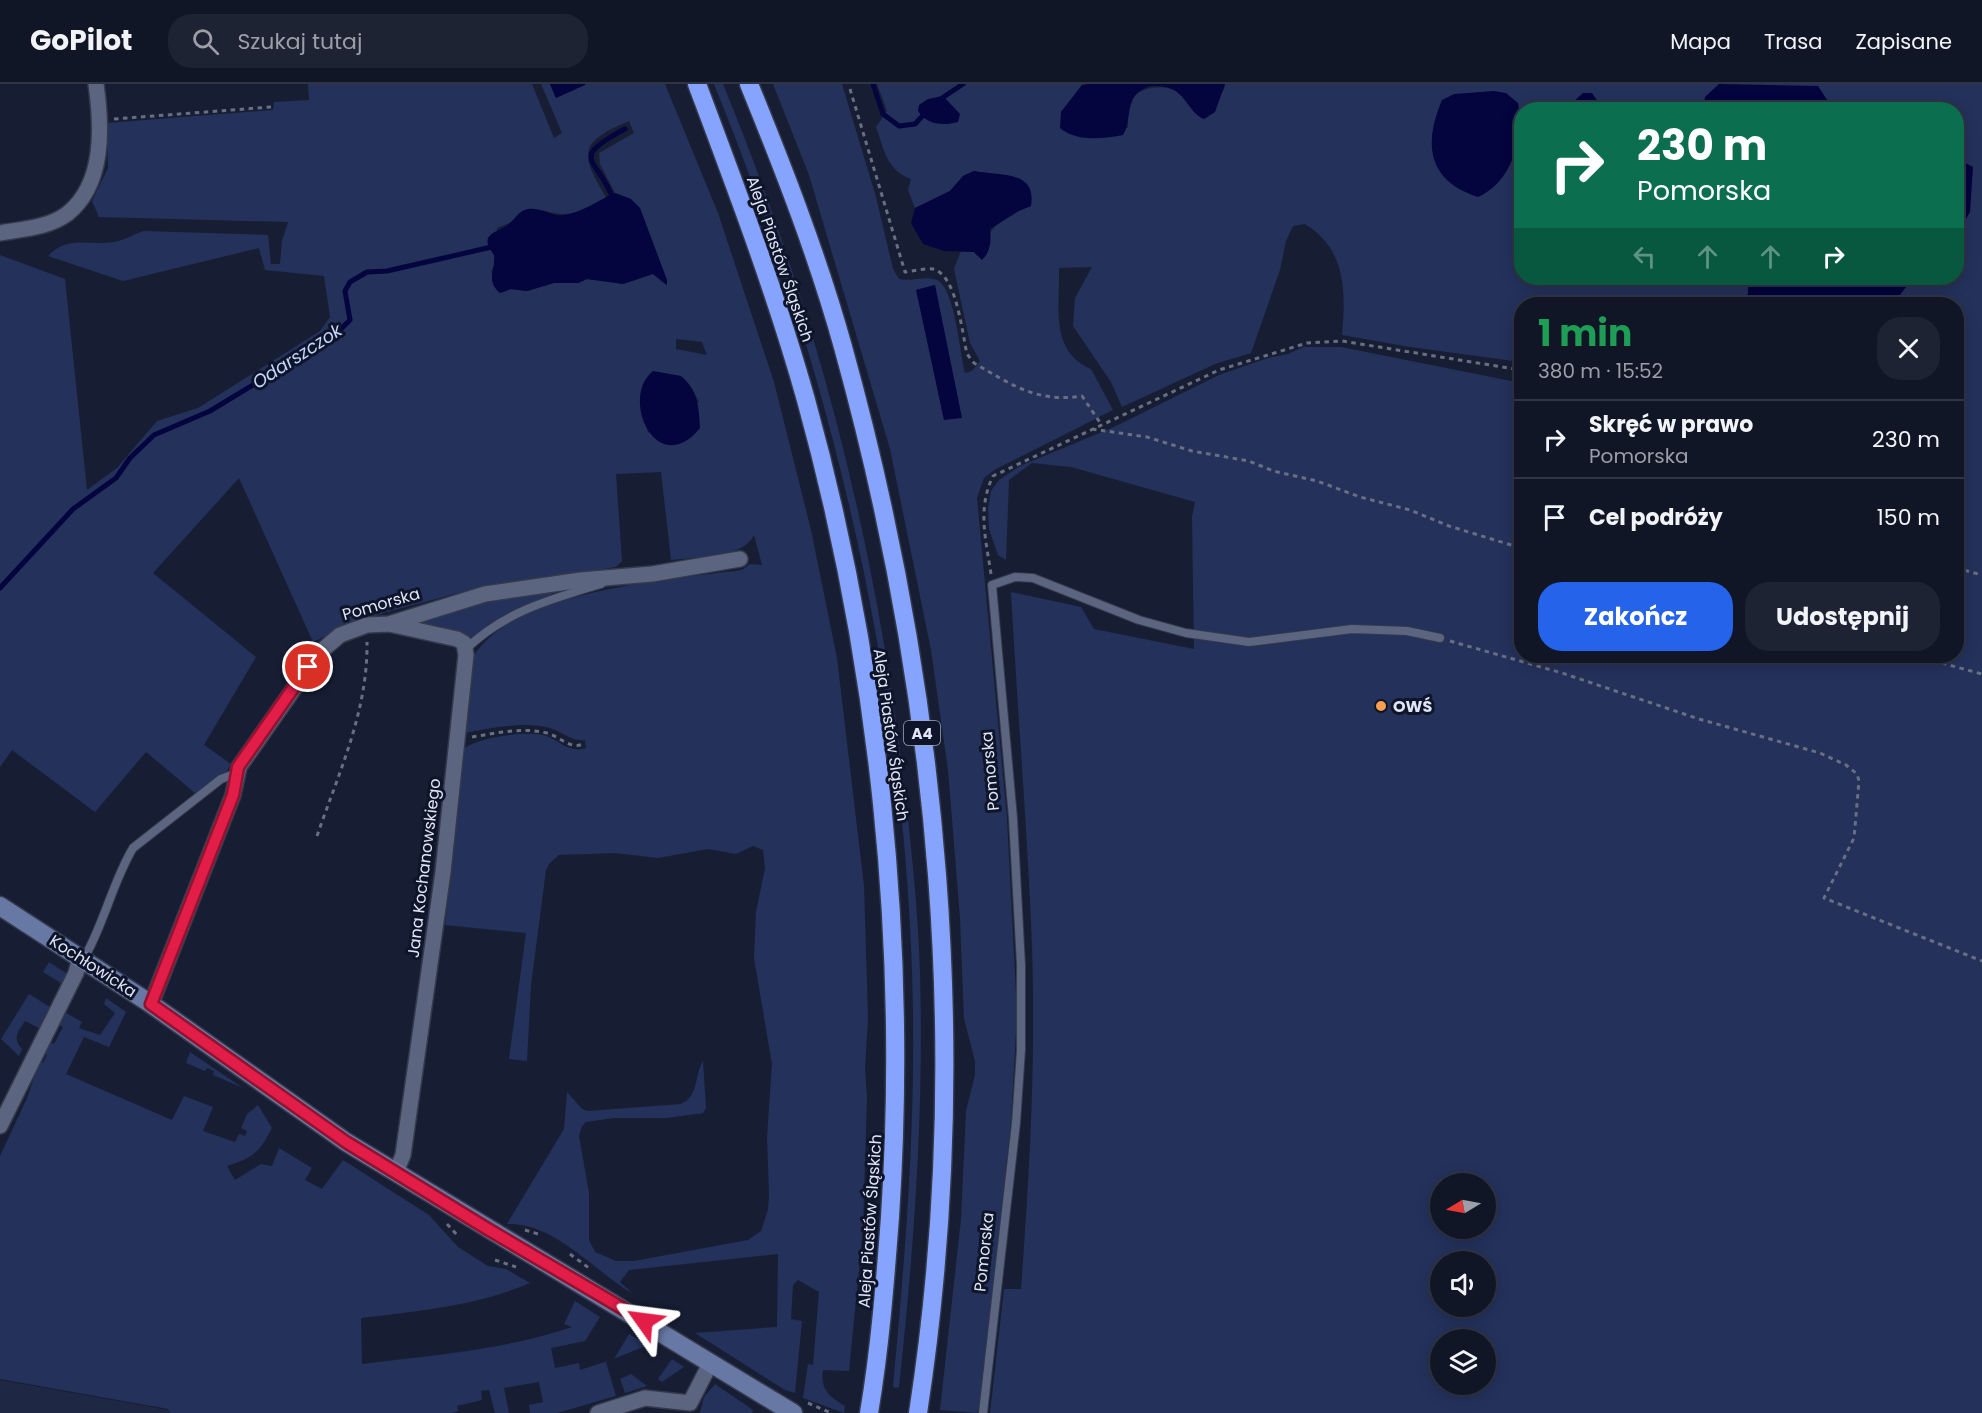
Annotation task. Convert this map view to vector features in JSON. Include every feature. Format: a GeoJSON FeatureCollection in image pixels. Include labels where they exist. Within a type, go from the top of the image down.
{"type":"FeatureCollection","features":[{"type":"Feature","properties":{"kind":"highway","name":"Aleja Piastów Śląskich"},"geometry":{"type":"LineString","coordinates":[[697,84],[784,326],[809,410],[846,566],[878,770],[893,940],[895,1133],[882,1322],[869,1413]]}},
{"type":"Feature","properties":{"kind":"highway","name":"Aleja Piastów Śląskich"},"geometry":{"type":"LineString","coordinates":[[749,84],[785,173],[842,345],[888,531],[905,619],[926,759],[940,900],[944,1130],[936,1271],[919,1409]]}},
{"type":"Feature","properties":{"kind":"street"},"geometry":{"type":"LineString","coordinates":[[0,233],[42,226],[66,215],[78,202],[92,177],[100,146],[96,84]]}},
{"type":"Feature","properties":{"kind":"street","name":"Pomorska"},"geometry":{"type":"LineString","coordinates":[[151,1004],[233,795],[237,773],[318,653],[340,635],[367,625],[389,624],[484,594],[740,559]]}},
{"type":"Feature","properties":{"kind":"street"},"geometry":{"type":"LineString","coordinates":[[389,624],[457,639],[466,649]]}},
{"type":"Feature","properties":{"kind":"street","name":"Jana Kochanowskiego"},"geometry":{"type":"LineString","coordinates":[[396,1172],[403,1155],[443,872],[466,649]]}},
{"type":"Feature","properties":{"kind":"street","name":"Kochłowicka"},"geometry":{"type":"LineString","coordinates":[[0,906],[151,1004],[346,1142],[793,1413]]}},
{"type":"Feature","properties":{"kind":"street"},"geometry":{"type":"LineString","coordinates":[[0,1126],[82,959]]}},
{"type":"Feature","properties":{"kind":"street"},"geometry":{"type":"LineString","coordinates":[[598,1413],[645,1398],[689,1408],[711,1362]]}},
{"type":"Feature","properties":{"kind":"lane"},"geometry":{"type":"LineString","coordinates":[[466,649],[486,631],[537,603],[633,575]]}},
{"type":"Feature","properties":{"kind":"lane"},"geometry":{"type":"LineString","coordinates":[[992,585],[1015,577],[1033,578],[1139,620],[1186,633],[1249,642],[1352,629],[1407,631],[1440,638]]}},
{"type":"Feature","properties":{"kind":"lane","name":"Pomorska"},"geometry":{"type":"LineString","coordinates":[[983,1413],[1016,1123],[1021,1039],[1021,966],[1013,818],[992,585]]}},
{"type":"Feature","properties":{"kind":"lane"},"geometry":{"type":"LineString","coordinates":[[82,959],[95,941],[124,862],[133,848],[221,779],[237,773]]}},
{"type":"Feature","properties":{"kind":"path"},"geometry":{"type":"LineString","coordinates":[[850,89],[904,272],[931,269],[942,273],[950,283],[967,354],[974,363],[1039,397],[1063,399],[1082,396],[1101,424]]}},
{"type":"Feature","properties":{"kind":"path"},"geometry":{"type":"LineString","coordinates":[[99,120],[271,107]]}},
{"type":"Feature","properties":{"kind":"path"},"geometry":{"type":"LineString","coordinates":[[992,585],[982,513],[985,493],[993,476],[1219,370],[1307,343],[1342,341],[1514,369]]}},
{"type":"Feature","properties":{"kind":"path"},"geometry":{"type":"LineString","coordinates":[[1090,429],[1147,437],[1192,451],[1249,461],[1273,471],[1317,481],[1360,497],[1410,510],[1449,526],[1514,546]]}},
{"type":"Feature","properties":{"kind":"path"},"geometry":{"type":"LineString","coordinates":[[1964,570],[1982,575]]}},
{"type":"Feature","properties":{"kind":"path"},"geometry":{"type":"LineString","coordinates":[[317,836],[357,724],[365,683],[367,625]]}},
{"type":"Feature","properties":{"kind":"path"},"geometry":{"type":"LineString","coordinates":[[1440,638],[1514,659]]}},
{"type":"Feature","properties":{"kind":"path"},"geometry":{"type":"LineString","coordinates":[[1527,663],[1699,719],[1820,753],[1846,765],[1857,774],[1859,781],[1854,838],[1824,897],[1982,961]]}},
{"type":"Feature","properties":{"kind":"path"},"geometry":{"type":"LineString","coordinates":[[1942,663],[1982,674]]}},
{"type":"Feature","properties":{"kind":"path"},"geometry":{"type":"LineString","coordinates":[[458,739],[526,730],[548,734],[572,746],[585,743]]}},
{"type":"Feature","properties":{"kind":"path"},"geometry":{"type":"LineString","coordinates":[[495,1260],[524,1270]]}},
{"type":"Feature","properties":{"kind":"shaded area"},"geometry":{"type":"Polygon","coordinates":[[[308,84],[532,84],[554,138],[562,133],[541,84],[550,84],[556,98],[585,84],[665,84],[718,213],[774,382],[811,530],[837,658],[864,886],[868,1018],[865,1068],[867,1097],[863,1228],[849,1371],[823,1370],[822,1377],[827,1392],[845,1406],[844,1413],[803,1398],[808,1364],[813,1365],[819,1292],[798,1280],[793,1285],[791,1319],[802,1321],[795,1393],[785,1390],[695,1333],[777,1327],[778,1254],[629,1270],[620,1282],[633,1294],[558,1239],[525,1226],[507,1224],[564,1129],[567,1092],[582,1109],[588,1111],[681,1104],[691,1096],[703,1061],[706,1108],[703,1113],[667,1118],[614,1118],[586,1122],[582,1126],[579,1136],[589,1193],[589,1240],[595,1252],[616,1261],[634,1261],[748,1240],[761,1231],[768,1210],[769,1195],[767,1137],[772,1064],[754,958],[756,912],[765,868],[763,850],[753,846],[736,854],[708,849],[658,858],[615,853],[559,855],[546,870],[531,985],[527,1061],[509,1059],[526,933],[445,925],[465,748],[491,738],[535,734],[549,737],[569,748],[586,748],[585,740],[575,739],[550,728],[535,726],[505,726],[465,733],[469,681],[474,656],[493,634],[522,616],[557,603],[637,584],[742,570],[750,564],[762,565],[754,535],[740,549],[729,553],[671,560],[661,472],[616,474],[622,561],[616,567],[462,592],[387,612],[346,626],[313,642],[239,478],[153,573],[256,657],[204,745],[231,764],[227,771],[195,793],[146,752],[95,812],[12,750],[0,767],[0,255],[65,279],[87,490],[117,468],[157,421],[198,408],[320,331],[330,317],[324,276],[265,270],[259,248],[123,281],[48,256],[71,243],[114,242],[144,231],[268,235],[271,264],[280,264],[282,241],[288,222],[99,217],[92,201],[108,168],[107,123],[273,110],[274,102],[309,100],[308,84]],[[629,121],[601,136],[589,150],[588,159],[591,170],[606,197],[589,207],[568,214],[542,210],[497,228],[495,263],[491,272],[501,293],[511,289],[527,291],[554,283],[578,283],[587,279],[623,284],[653,274],[666,285],[631,199],[615,193],[600,164],[599,153],[634,133],[629,121]],[[676,339],[676,349],[707,355],[702,342],[676,339]],[[674,376],[641,405],[648,433],[699,402],[686,382],[674,376]]]}},
{"type":"Feature","properties":{"kind":"shaded area"},"geometry":{"type":"Polygon","coordinates":[[[550,84],[585,84],[585,85],[556,98],[550,84]]]}},
{"type":"Feature","properties":{"kind":"shaded area"},"geometry":{"type":"Polygon","coordinates":[[[714,84],[723,84],[756,168],[786,251],[836,420],[874,591],[902,767],[917,922],[921,1077],[917,1180],[909,1283],[899,1387],[895,1388],[893,1386],[912,1128],[913,1024],[905,858],[893,744],[875,631],[852,519],[825,409],[792,299],[755,191],[714,84]]]}},
{"type":"Feature","properties":{"kind":"shaded area"},"geometry":{"type":"Polygon","coordinates":[[[773,84],[842,84],[876,197],[893,269],[899,279],[933,279],[943,286],[956,322],[965,373],[972,371],[980,361],[970,343],[954,269],[961,251],[974,252],[977,256],[997,224],[1031,206],[991,174],[974,171],[963,176],[950,191],[915,208],[908,190],[911,179],[891,165],[876,127],[887,111],[877,84],[1089,84],[1082,85],[1061,112],[1128,128],[1130,103],[1134,96],[1146,89],[1162,87],[1183,94],[1189,99],[1198,116],[1224,90],[1225,84],[1982,84],[1982,1413],[990,1413],[1004,1289],[1021,1289],[1033,1060],[1031,922],[1011,592],[1081,607],[1094,629],[1194,649],[1192,517],[1195,502],[1071,467],[1032,463],[1009,480],[1006,560],[998,555],[989,529],[988,509],[991,491],[999,480],[1020,466],[1114,427],[1219,375],[1268,358],[1288,354],[1303,347],[1341,347],[1514,382],[1514,663],[1964,663],[1964,297],[1897,297],[1514,297],[1514,361],[1342,335],[1343,287],[1336,259],[1319,234],[1305,224],[1293,226],[1286,241],[1280,270],[1251,353],[1215,364],[1122,407],[1111,382],[1073,326],[1075,298],[1092,267],[1059,268],[1058,312],[1063,339],[1068,351],[1091,369],[1113,410],[996,469],[984,478],[977,498],[1007,819],[1017,1014],[1011,1122],[980,1404],[977,1413],[940,1410],[961,1219],[966,1111],[975,1075],[975,1061],[964,1019],[960,918],[948,770],[931,650],[890,449],[809,175],[773,84]],[[935,285],[917,290],[944,420],[935,285]]]}},
{"type":"Feature","properties":{"kind":"shaded area"},"geometry":{"type":"Polygon","coordinates":[[[1225,84],[1215,112],[1204,119],[1179,93],[1172,89],[1152,86],[1146,87],[1134,96],[1123,135],[1107,138],[1074,136],[1060,128],[1061,112],[1082,85],[1225,84]]]}},
{"type":"Feature","properties":{"kind":"shaded area"},"geometry":{"type":"Polygon","coordinates":[[[1719,84],[1818,86],[1828,102],[1704,102],[1705,97],[1719,84]]]}},
{"type":"Feature","properties":{"kind":"shaded area"},"geometry":{"type":"Polygon","coordinates":[[[1494,91],[1506,93],[1517,102],[1514,102],[1513,157],[1500,181],[1478,197],[1461,190],[1449,181],[1440,171],[1434,159],[1432,146],[1436,116],[1442,100],[1454,94],[1494,91]]]}},
{"type":"Feature","properties":{"kind":"shaded area"},"geometry":{"type":"Polygon","coordinates":[[[1583,93],[1592,93],[1598,102],[1573,102],[1583,93]]]}},
{"type":"Feature","properties":{"kind":"shaded area"},"geometry":{"type":"Polygon","coordinates":[[[943,96],[960,114],[958,122],[947,124],[931,122],[918,111],[919,105],[928,99],[943,96]]]}},
{"type":"Feature","properties":{"kind":"shaded area"},"geometry":{"type":"Polygon","coordinates":[[[1964,162],[1973,167],[1970,212],[1964,222],[1964,162]]]}},
{"type":"Feature","properties":{"kind":"shaded area"},"geometry":{"type":"Polygon","coordinates":[[[974,171],[1022,180],[1028,186],[1031,194],[1031,206],[990,229],[990,246],[982,260],[974,252],[944,251],[923,244],[911,223],[915,208],[950,191],[963,176],[974,171]]]}},
{"type":"Feature","properties":{"kind":"shaded area"},"geometry":{"type":"Polygon","coordinates":[[[615,193],[631,199],[640,208],[667,285],[653,274],[623,284],[587,279],[578,283],[554,283],[527,291],[511,289],[500,293],[492,279],[494,255],[488,239],[493,233],[509,224],[524,210],[533,209],[555,215],[571,214],[615,193]]]}},
{"type":"Feature","properties":{"kind":"shaded area"},"geometry":{"type":"Polygon","coordinates":[[[935,285],[962,418],[944,420],[916,290],[935,285]]]}},
{"type":"Feature","properties":{"kind":"shaded area"},"geometry":{"type":"Polygon","coordinates":[[[1748,285],[1908,285],[1898,297],[1748,297],[1748,285]]]}},
{"type":"Feature","properties":{"kind":"shaded area"},"geometry":{"type":"Polygon","coordinates":[[[653,371],[681,376],[694,394],[698,406],[700,428],[684,442],[670,445],[657,440],[648,430],[642,415],[640,399],[643,383],[653,371]]]}},
{"type":"Feature","properties":{"kind":"shaded area"},"geometry":{"type":"Polygon","coordinates":[[[552,590],[551,596],[510,613],[472,638],[416,626],[410,618],[472,600],[552,590]]]}},
{"type":"Feature","properties":{"kind":"shaded area"},"geometry":{"type":"Polygon","coordinates":[[[49,962],[66,973],[64,985],[43,972],[49,962]]]}},
{"type":"Feature","properties":{"kind":"shaded area"},"geometry":{"type":"Polygon","coordinates":[[[29,994],[53,1009],[43,1030],[25,1021],[17,1035],[17,1042],[22,1049],[19,1056],[1,1039],[29,994]]]}},
{"type":"Feature","properties":{"kind":"shaded area"},"geometry":{"type":"Polygon","coordinates":[[[106,998],[126,1012],[109,1047],[84,1037],[66,1074],[172,1120],[184,1096],[213,1107],[203,1131],[235,1142],[239,1134],[245,1136],[247,1131],[241,1128],[247,1114],[258,1105],[272,1128],[255,1153],[227,1166],[235,1180],[261,1164],[272,1166],[279,1148],[312,1168],[305,1180],[322,1189],[343,1160],[429,1215],[458,1247],[488,1266],[506,1269],[530,1283],[468,1302],[361,1318],[362,1364],[468,1351],[546,1335],[572,1327],[564,1324],[575,1301],[600,1317],[585,1341],[551,1348],[555,1368],[579,1363],[580,1370],[611,1360],[606,1362],[616,1396],[557,1413],[530,1413],[529,1405],[543,1402],[539,1382],[504,1388],[509,1413],[495,1413],[489,1390],[481,1391],[482,1400],[457,1406],[458,1411],[452,1413],[170,1413],[168,1409],[0,1379],[0,1156],[28,1096],[37,1068],[33,1066],[36,1060],[43,1063],[47,1055],[40,1051],[46,1040],[54,1044],[63,1027],[55,1022],[61,1010],[82,1022],[79,1028],[100,1035],[115,1013],[104,1004],[106,998]]]}},
{"type":"Feature","properties":{"kind":"shaded area"},"geometry":{"type":"Polygon","coordinates":[[[190,1052],[243,1088],[213,1075],[214,1071],[207,1068],[205,1071],[186,1063],[190,1052]]]}},
{"type":"Feature","properties":{"kind":"shaded area"},"geometry":{"type":"Polygon","coordinates":[[[629,1334],[648,1345],[614,1359],[629,1334]]]}},
{"type":"Feature","properties":{"kind":"shaded area"},"geometry":{"type":"Polygon","coordinates":[[[672,1359],[684,1367],[662,1382],[658,1379],[672,1359]]]}},
{"type":"Feature","properties":{"kind":"shaded area"},"geometry":{"type":"Polygon","coordinates":[[[631,1374],[647,1386],[625,1393],[620,1379],[631,1374]]]}},
{"type":"Feature","properties":{"kind":"shaded area"},"geometry":{"type":"Polygon","coordinates":[[[0,1380],[168,1410],[170,1413],[0,1413],[0,1380]]]}},
{"type":"Feature","properties":{"kind":"shaded area"},"geometry":{"type":"Polygon","coordinates":[[[715,1384],[753,1410],[752,1413],[700,1413],[704,1397],[715,1384]]]}},
{"type":"Feature","properties":{"kind":"waterway","name":"Odarszczok"},"geometry":{"type":"LineString","coordinates":[[873,84],[883,114],[899,126],[915,124],[926,112]]}},
{"type":"Feature","properties":{"kind":"waterway","name":"Odarszczok"},"geometry":{"type":"LineString","coordinates":[[939,100],[963,84]]}},
{"type":"Feature","properties":{"kind":"waterway","name":"Odarszczok"},"geometry":{"type":"LineString","coordinates":[[613,199],[595,167],[592,154],[596,147],[625,129]]}},
{"type":"Feature","properties":{"kind":"waterway","name":"Odarszczok"},"geometry":{"type":"LineString","coordinates":[[0,588],[73,509],[116,478],[130,458],[154,435],[210,411],[334,336],[350,320],[345,291],[350,282],[367,272],[387,271],[496,246]]}},
{"type":"Feature","properties":{"kind":"place","name":"OWŚ"},"geometry":{"type":"Point","coordinates":[1381,706]}},
{"type":"Feature","properties":{"kind":"route"},"geometry":{"type":"LineString","coordinates":[[308,667],[238,767],[233,795],[151,1004],[346,1142],[644,1321]]}}]}
